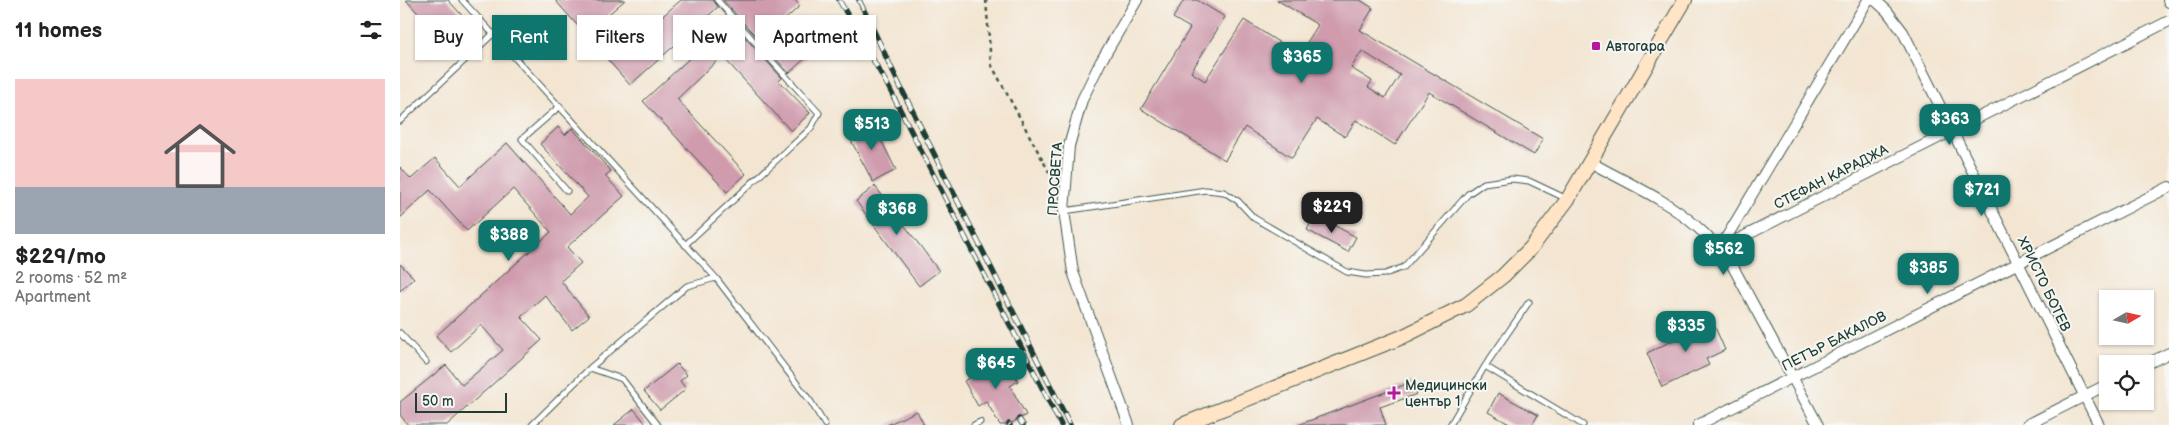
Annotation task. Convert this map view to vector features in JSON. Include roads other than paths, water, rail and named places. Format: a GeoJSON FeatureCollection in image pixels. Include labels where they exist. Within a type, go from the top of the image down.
{"type":"FeatureCollection","features":[{"type":"Feature","properties":{"kind":"main road"},"geometry":{"type":"LineString","coordinates":[[1182,425],[1402,337],[1466,305],[1503,276],[1531,248],[1568,199],[1685,0]]}},
{"type":"Feature","properties":{"kind":"street","name":"ПРОСВЕТА"},"geometry":{"type":"LineString","coordinates":[[1129,425],[1073,272],[1064,211],[1069,146],[1082,100],[1100,63],[1137,0]]}},
{"type":"Feature","properties":{"kind":"street"},"geometry":{"type":"LineString","coordinates":[[1719,249],[1868,0]]}},
{"type":"Feature","properties":{"kind":"street","name":"ХРИСТО БОТЕВ"},"geometry":{"type":"LineString","coordinates":[[1875,0],[1888,11],[1903,32],[2099,425]]}},
{"type":"Feature","properties":{"kind":"street","name":"СТЕФАН КАРАДЖА"},"geometry":{"type":"LineString","coordinates":[[1719,249],[2169,21]]}},
{"type":"Feature","properties":{"kind":"street"},"geometry":{"type":"LineString","coordinates":[[1590,162],[1660,201],[1688,220],[1719,249],[1732,265],[1794,377],[1818,425]]}},
{"type":"Feature","properties":{"kind":"street","name":"ПЕТЪР БАКАЛОВ"},"geometry":{"type":"LineString","coordinates":[[1698,425],[2169,187]]}},
{"type":"Feature","properties":{"kind":"street"},"geometry":{"type":"LineString","coordinates":[[2154,360],[2169,353]]}},
{"type":"Feature","properties":{"kind":"street"},"geometry":{"type":"LineString","coordinates":[[2027,425],[2099,388]]}},
{"type":"Feature","properties":{"kind":"lane"},"geometry":{"type":"LineString","coordinates":[[462,0],[492,31]]}},
{"type":"Feature","properties":{"kind":"lane"},"geometry":{"type":"LineString","coordinates":[[685,245],[811,128],[819,113],[717,0]]}},
{"type":"Feature","properties":{"kind":"lane"},"geometry":{"type":"LineString","coordinates":[[400,121],[492,35]]}},
{"type":"Feature","properties":{"kind":"lane"},"geometry":{"type":"LineString","coordinates":[[518,60],[716,278],[811,402],[825,425]]}},
{"type":"Feature","properties":{"kind":"lane"},"geometry":{"type":"LineString","coordinates":[[560,106],[522,140],[567,191]]}},
{"type":"Feature","properties":{"kind":"lane"},"geometry":{"type":"LineString","coordinates":[[1064,211],[1206,190],[1224,192],[1238,201],[1254,218],[1347,272],[1366,275],[1385,274],[1404,267],[1468,194],[1484,183],[1512,179],[1529,181],[1568,199]]}},
{"type":"Feature","properties":{"kind":"lane"},"geometry":{"type":"LineString","coordinates":[[532,425],[590,368],[687,286],[716,278]]}},
{"type":"Feature","properties":{"kind":"lane"},"geometry":{"type":"LineString","coordinates":[[1450,425],[1485,366],[1529,302]]}},
{"type":"Feature","properties":{"kind":"lane"},"geometry":{"type":"LineString","coordinates":[[400,333],[426,362]]}},
{"type":"Feature","properties":{"kind":"lane"},"geometry":{"type":"LineString","coordinates":[[1485,366],[1583,425]]}},
{"type":"Feature","properties":{"kind":"lane"},"geometry":{"type":"LineString","coordinates":[[590,368],[622,379],[658,425]]}},
{"type":"Feature","properties":{"kind":"lane"},"geometry":{"type":"LineString","coordinates":[[974,425],[980,422]]}},
{"type":"Feature","properties":{"kind":"railway"},"geometry":{"type":"LineString","coordinates":[[839,0],[888,86],[1061,425]]}},
{"type":"Feature","properties":{"kind":"railway"},"geometry":{"type":"LineString","coordinates":[[859,0],[899,84],[1070,425]]}},
{"type":"Feature","properties":{"kind":"railway"},"geometry":{"type":"LineString","coordinates":[[1019,419],[1023,425]]}},
{"type":"Feature","properties":{"kind":"place","name":"Автогара"},"geometry":{"type":"Point","coordinates":[1596,46]}},
{"type":"Feature","properties":{"kind":"place","name":"Медицински център 1"},"geometry":{"type":"Point","coordinates":[1394,393]}}]}
